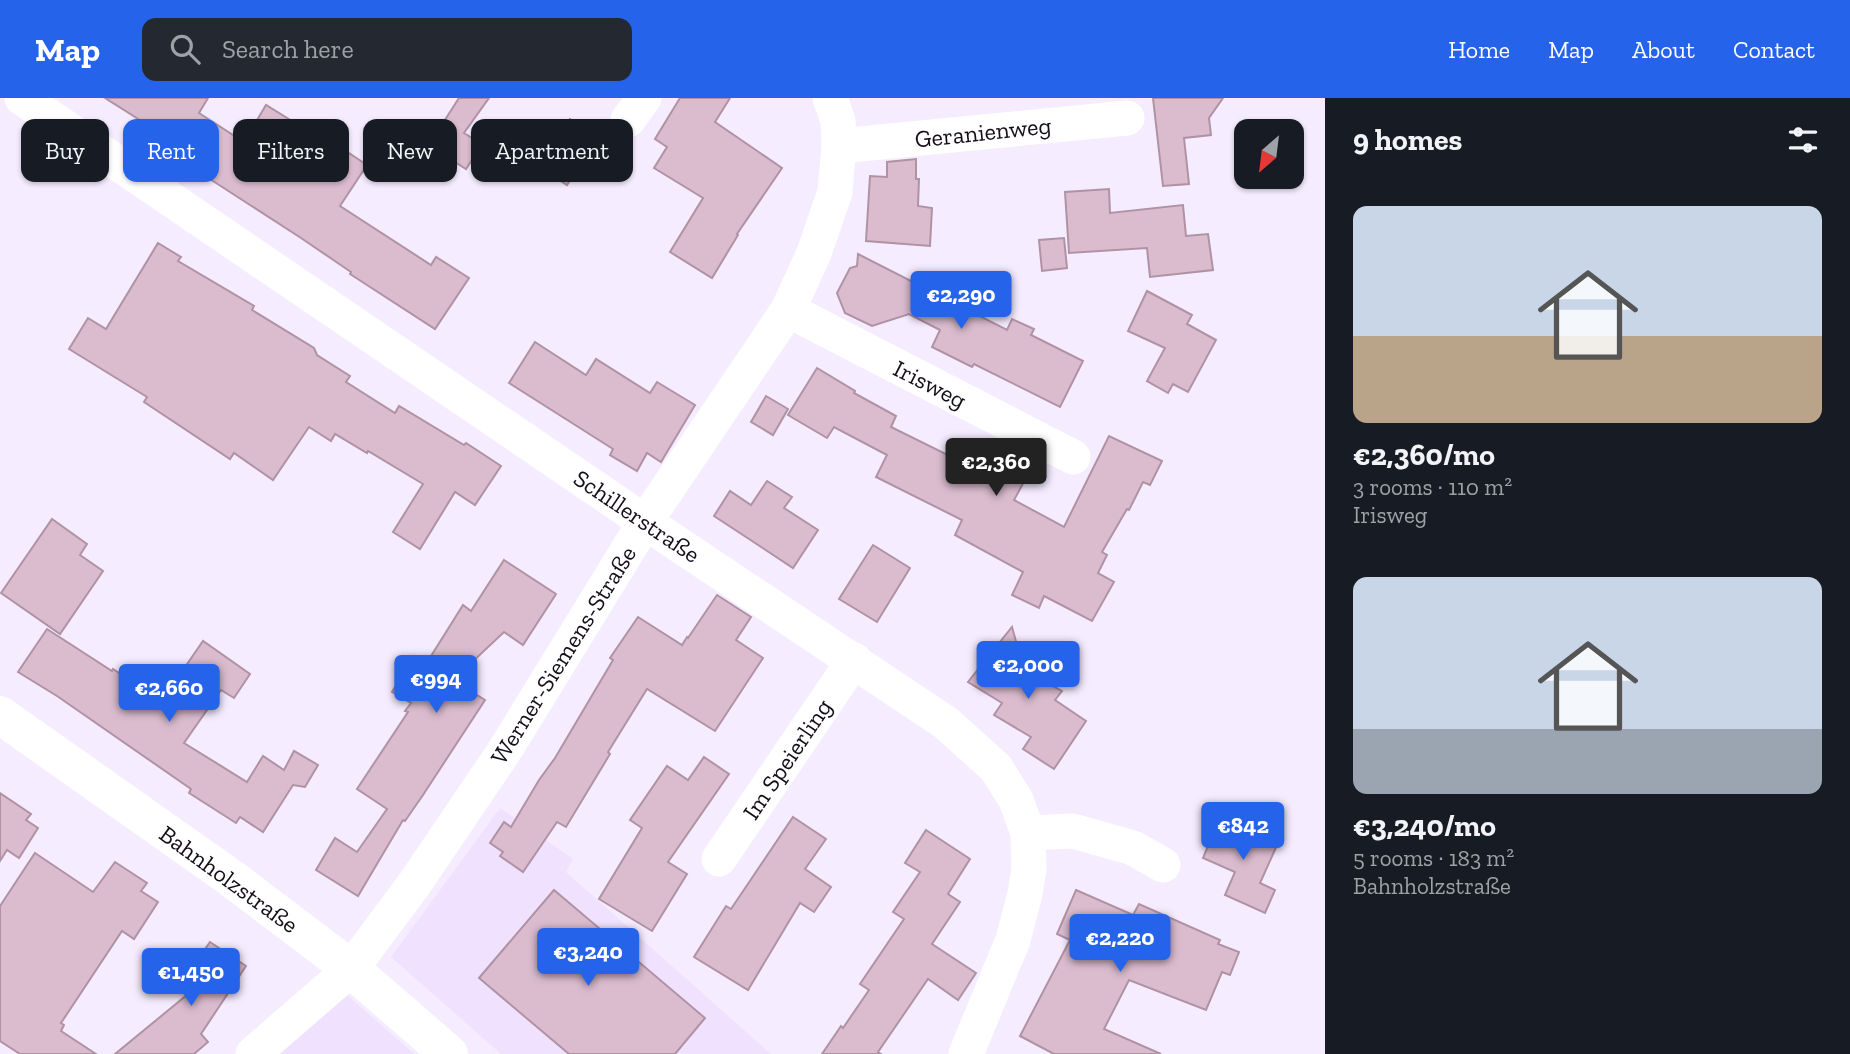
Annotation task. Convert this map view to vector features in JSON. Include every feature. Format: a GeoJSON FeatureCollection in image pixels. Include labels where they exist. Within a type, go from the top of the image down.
{"type":"FeatureCollection","features":[{"type":"Feature","properties":{"kind":"street","name":"Schillerstraße"},"geometry":{"type":"LineString","coordinates":[[22,98],[645,522],[947,723],[996,768],[1016,800],[1028,833],[1029,869],[1013,940],[978,1051]]}},
{"type":"Feature","properties":{"kind":"street","name":"Werner-Siemens-Straße"},"geometry":{"type":"LineString","coordinates":[[253,1054],[351,969],[415,883],[505,750],[645,522],[788,310],[814,253],[835,192],[838,121],[830,98]]}},
{"type":"Feature","properties":{"kind":"street","name":"Geranienweg"},"geometry":{"type":"LineString","coordinates":[[839,146],[1127,118]]}},
{"type":"Feature","properties":{"kind":"street","name":"Irisweg"},"geometry":{"type":"LineString","coordinates":[[788,310],[1073,457]]}},
{"type":"Feature","properties":{"kind":"street","name":"Im Speierling"},"geometry":{"type":"LineString","coordinates":[[719,859],[854,660]]}},
{"type":"Feature","properties":{"kind":"street","name":"Bahnholzstraße"},"geometry":{"type":"LineString","coordinates":[[0,715],[231,878],[351,969],[449,1054]]}},
{"type":"Feature","properties":{"kind":"street"},"geometry":{"type":"LineString","coordinates":[[1028,833],[1073,831],[1133,848],[1163,865]]}},
{"type":"Feature","properties":{"kind":"shaded area"},"geometry":{"type":"Polygon","coordinates":[[[500,808],[573,859],[566,872],[771,1054],[501,1054],[391,957],[500,808]]]}},
{"type":"Feature","properties":{"kind":"shaded area"},"geometry":{"type":"Polygon","coordinates":[[[347,995],[414,1054],[279,1054],[347,995]]]}},
{"type":"Feature","properties":{"kind":"building"},"geometry":{"type":"Polygon","coordinates":[[[105,98],[208,98],[199,113],[208,119],[138,119],[105,98]]]}},
{"type":"Feature","properties":{"kind":"building"},"geometry":{"type":"Polygon","coordinates":[[[459,98],[489,98],[474,119],[471,119],[464,133],[471,137],[471,161],[466,169],[457,163],[457,119],[446,119],[459,98]]]}},
{"type":"Feature","properties":{"kind":"building"},"geometry":{"type":"Polygon","coordinates":[[[680,98],[730,98],[715,122],[782,168],[737,234],[712,278],[670,252],[703,198],[654,168],[667,147],[655,139],[680,98]]]}},
{"type":"Feature","properties":{"kind":"building"},"geometry":{"type":"Polygon","coordinates":[[[1153,98],[1223,98],[1209,118],[1211,135],[1184,138],[1189,184],[1163,186],[1153,98]]]}},
{"type":"Feature","properties":{"kind":"building"},"geometry":{"type":"Polygon","coordinates":[[[266,105],[289,119],[258,119],[266,105]]]}},
{"type":"Feature","properties":{"kind":"building"},"geometry":{"type":"Polygon","coordinates":[[[219,126],[233,135],[233,182],[349,182],[349,153],[363,162],[363,171],[340,206],[431,265],[436,257],[469,278],[435,329],[350,274],[351,272],[215,182],[219,182],[219,126]]]}},
{"type":"Feature","properties":{"kind":"building"},"geometry":{"type":"Polygon","coordinates":[[[916,159],[916,179],[919,179],[918,206],[932,208],[930,246],[866,241],[870,176],[887,177],[887,162],[916,159]]]}},
{"type":"Feature","properties":{"kind":"building"},"geometry":{"type":"Polygon","coordinates":[[[1109,189],[1110,213],[1183,205],[1186,236],[1208,234],[1213,270],[1150,277],[1147,248],[1069,253],[1065,192],[1109,189]]]}},
{"type":"Feature","properties":{"kind":"building"},"geometry":{"type":"Polygon","coordinates":[[[1064,238],[1067,268],[1042,271],[1039,240],[1064,238]]]}},
{"type":"Feature","properties":{"kind":"building"},"geometry":{"type":"Polygon","coordinates":[[[158,243],[181,257],[178,261],[254,306],[252,310],[314,348],[317,355],[350,376],[346,382],[395,413],[399,406],[501,466],[475,505],[455,492],[420,549],[393,532],[423,484],[368,451],[367,453],[335,434],[331,441],[309,427],[273,480],[234,453],[230,459],[144,402],[147,397],[69,349],[88,318],[106,329],[158,243]]]}},
{"type":"Feature","properties":{"kind":"building"},"geometry":{"type":"Polygon","coordinates":[[[858,254],[1007,330],[1012,319],[1034,329],[1031,335],[1083,361],[1060,407],[974,364],[972,367],[932,347],[940,330],[909,314],[872,326],[845,313],[837,293],[850,268],[857,266],[858,254]]]}},
{"type":"Feature","properties":{"kind":"building"},"geometry":{"type":"Polygon","coordinates":[[[1147,291],[1192,315],[1187,324],[1216,340],[1188,392],[1173,384],[1168,393],[1147,381],[1165,348],[1128,331],[1147,291]]]}},
{"type":"Feature","properties":{"kind":"building"},"geometry":{"type":"Polygon","coordinates":[[[535,342],[586,375],[596,359],[650,393],[657,382],[695,405],[661,462],[647,453],[637,471],[610,455],[613,449],[509,383],[535,342]]]}},
{"type":"Feature","properties":{"kind":"building"},"geometry":{"type":"Polygon","coordinates":[[[817,368],[855,391],[854,393],[896,416],[891,427],[988,475],[994,463],[1025,480],[1014,500],[1064,527],[1109,436],[1162,461],[1150,485],[1143,482],[1102,552],[1107,555],[1098,573],[1114,582],[1092,621],[1044,596],[1039,608],[1012,595],[1023,572],[955,535],[962,520],[876,477],[887,455],[834,427],[827,438],[788,415],[817,368]]]}},
{"type":"Feature","properties":{"kind":"building"},"geometry":{"type":"Polygon","coordinates":[[[766,396],[788,409],[773,435],[751,422],[766,396]]]}},
{"type":"Feature","properties":{"kind":"building"},"geometry":{"type":"Polygon","coordinates":[[[767,481],[792,497],[784,508],[818,530],[793,568],[714,516],[730,491],[751,505],[767,481]]]}},
{"type":"Feature","properties":{"kind":"building"},"geometry":{"type":"Polygon","coordinates":[[[52,519],[87,544],[80,555],[103,571],[60,634],[1,593],[52,519]]]}},
{"type":"Feature","properties":{"kind":"building"},"geometry":{"type":"Polygon","coordinates":[[[873,545],[910,568],[877,622],[839,599],[873,545]]]}},
{"type":"Feature","properties":{"kind":"building"},"geometry":{"type":"Polygon","coordinates":[[[504,560],[556,594],[523,645],[504,632],[453,680],[485,700],[423,795],[405,821],[403,820],[358,896],[316,870],[335,838],[357,852],[387,809],[357,789],[408,712],[405,711],[411,703],[392,692],[414,656],[426,664],[463,605],[471,611],[504,560]]]}},
{"type":"Feature","properties":{"kind":"building"},"geometry":{"type":"Polygon","coordinates":[[[717,595],[751,617],[736,640],[763,658],[715,731],[647,689],[566,827],[557,822],[523,872],[500,856],[503,852],[490,843],[504,822],[511,827],[613,660],[610,658],[638,617],[682,645],[717,595]]]}},
{"type":"Feature","properties":{"kind":"building"},"geometry":{"type":"Polygon","coordinates":[[[1012,627],[1019,652],[1051,669],[1042,680],[1062,691],[1055,700],[1086,721],[1054,769],[1023,749],[1031,737],[994,715],[1002,703],[968,682],[1012,627]]]}},
{"type":"Feature","properties":{"kind":"building"},"geometry":{"type":"Polygon","coordinates":[[[47,629],[161,702],[203,641],[250,674],[234,698],[221,690],[184,743],[247,782],[263,756],[284,770],[294,751],[318,765],[305,787],[293,785],[263,832],[240,817],[236,823],[189,793],[191,789],[57,696],[18,672],[47,629]]]}},
{"type":"Feature","properties":{"kind":"building"},"geometry":{"type":"Polygon","coordinates":[[[704,757],[729,774],[668,862],[687,874],[652,931],[599,899],[642,828],[630,820],[667,766],[688,780],[704,757]]]}},
{"type":"Feature","properties":{"kind":"building"},"geometry":{"type":"Polygon","coordinates":[[[0,793],[31,814],[26,820],[38,828],[19,858],[7,850],[0,861],[0,793]]]}},
{"type":"Feature","properties":{"kind":"building"},"geometry":{"type":"Polygon","coordinates":[[[793,817],[826,839],[805,869],[831,887],[814,912],[800,903],[748,990],[694,957],[726,906],[731,909],[793,817]]]}},
{"type":"Feature","properties":{"kind":"building"},"geometry":{"type":"Polygon","coordinates":[[[1220,817],[1278,843],[1260,883],[1275,890],[1265,913],[1225,895],[1235,872],[1203,858],[1220,817]]]}},
{"type":"Feature","properties":{"kind":"building"},"geometry":{"type":"Polygon","coordinates":[[[926,830],[970,859],[948,894],[960,902],[932,944],[976,973],[958,1000],[928,979],[878,1052],[881,1054],[822,1054],[869,990],[860,984],[904,919],[893,912],[920,872],[905,863],[926,830]]]}},
{"type":"Feature","properties":{"kind":"building"},"geometry":{"type":"Polygon","coordinates":[[[35,853],[93,892],[115,862],[147,883],[141,891],[158,902],[134,939],[122,931],[61,1023],[64,1025],[61,1031],[96,1054],[20,1054],[0,1041],[0,906],[35,853]]]}},
{"type":"Feature","properties":{"kind":"building"},"geometry":{"type":"Polygon","coordinates":[[[554,890],[705,1018],[675,1054],[569,1054],[479,978],[554,890]]]}},
{"type":"Feature","properties":{"kind":"building"},"geometry":{"type":"Polygon","coordinates":[[[1076,890],[1133,915],[1139,904],[1220,940],[1218,944],[1239,952],[1230,975],[1222,972],[1206,1010],[1129,980],[1104,1029],[1161,1054],[1054,1054],[1020,1036],[1070,940],[1057,934],[1076,890]]]}},
{"type":"Feature","properties":{"kind":"building"},"geometry":{"type":"Polygon","coordinates":[[[210,942],[246,966],[201,1034],[208,1042],[194,1054],[115,1054],[199,985],[186,977],[210,942]]]}}]}
